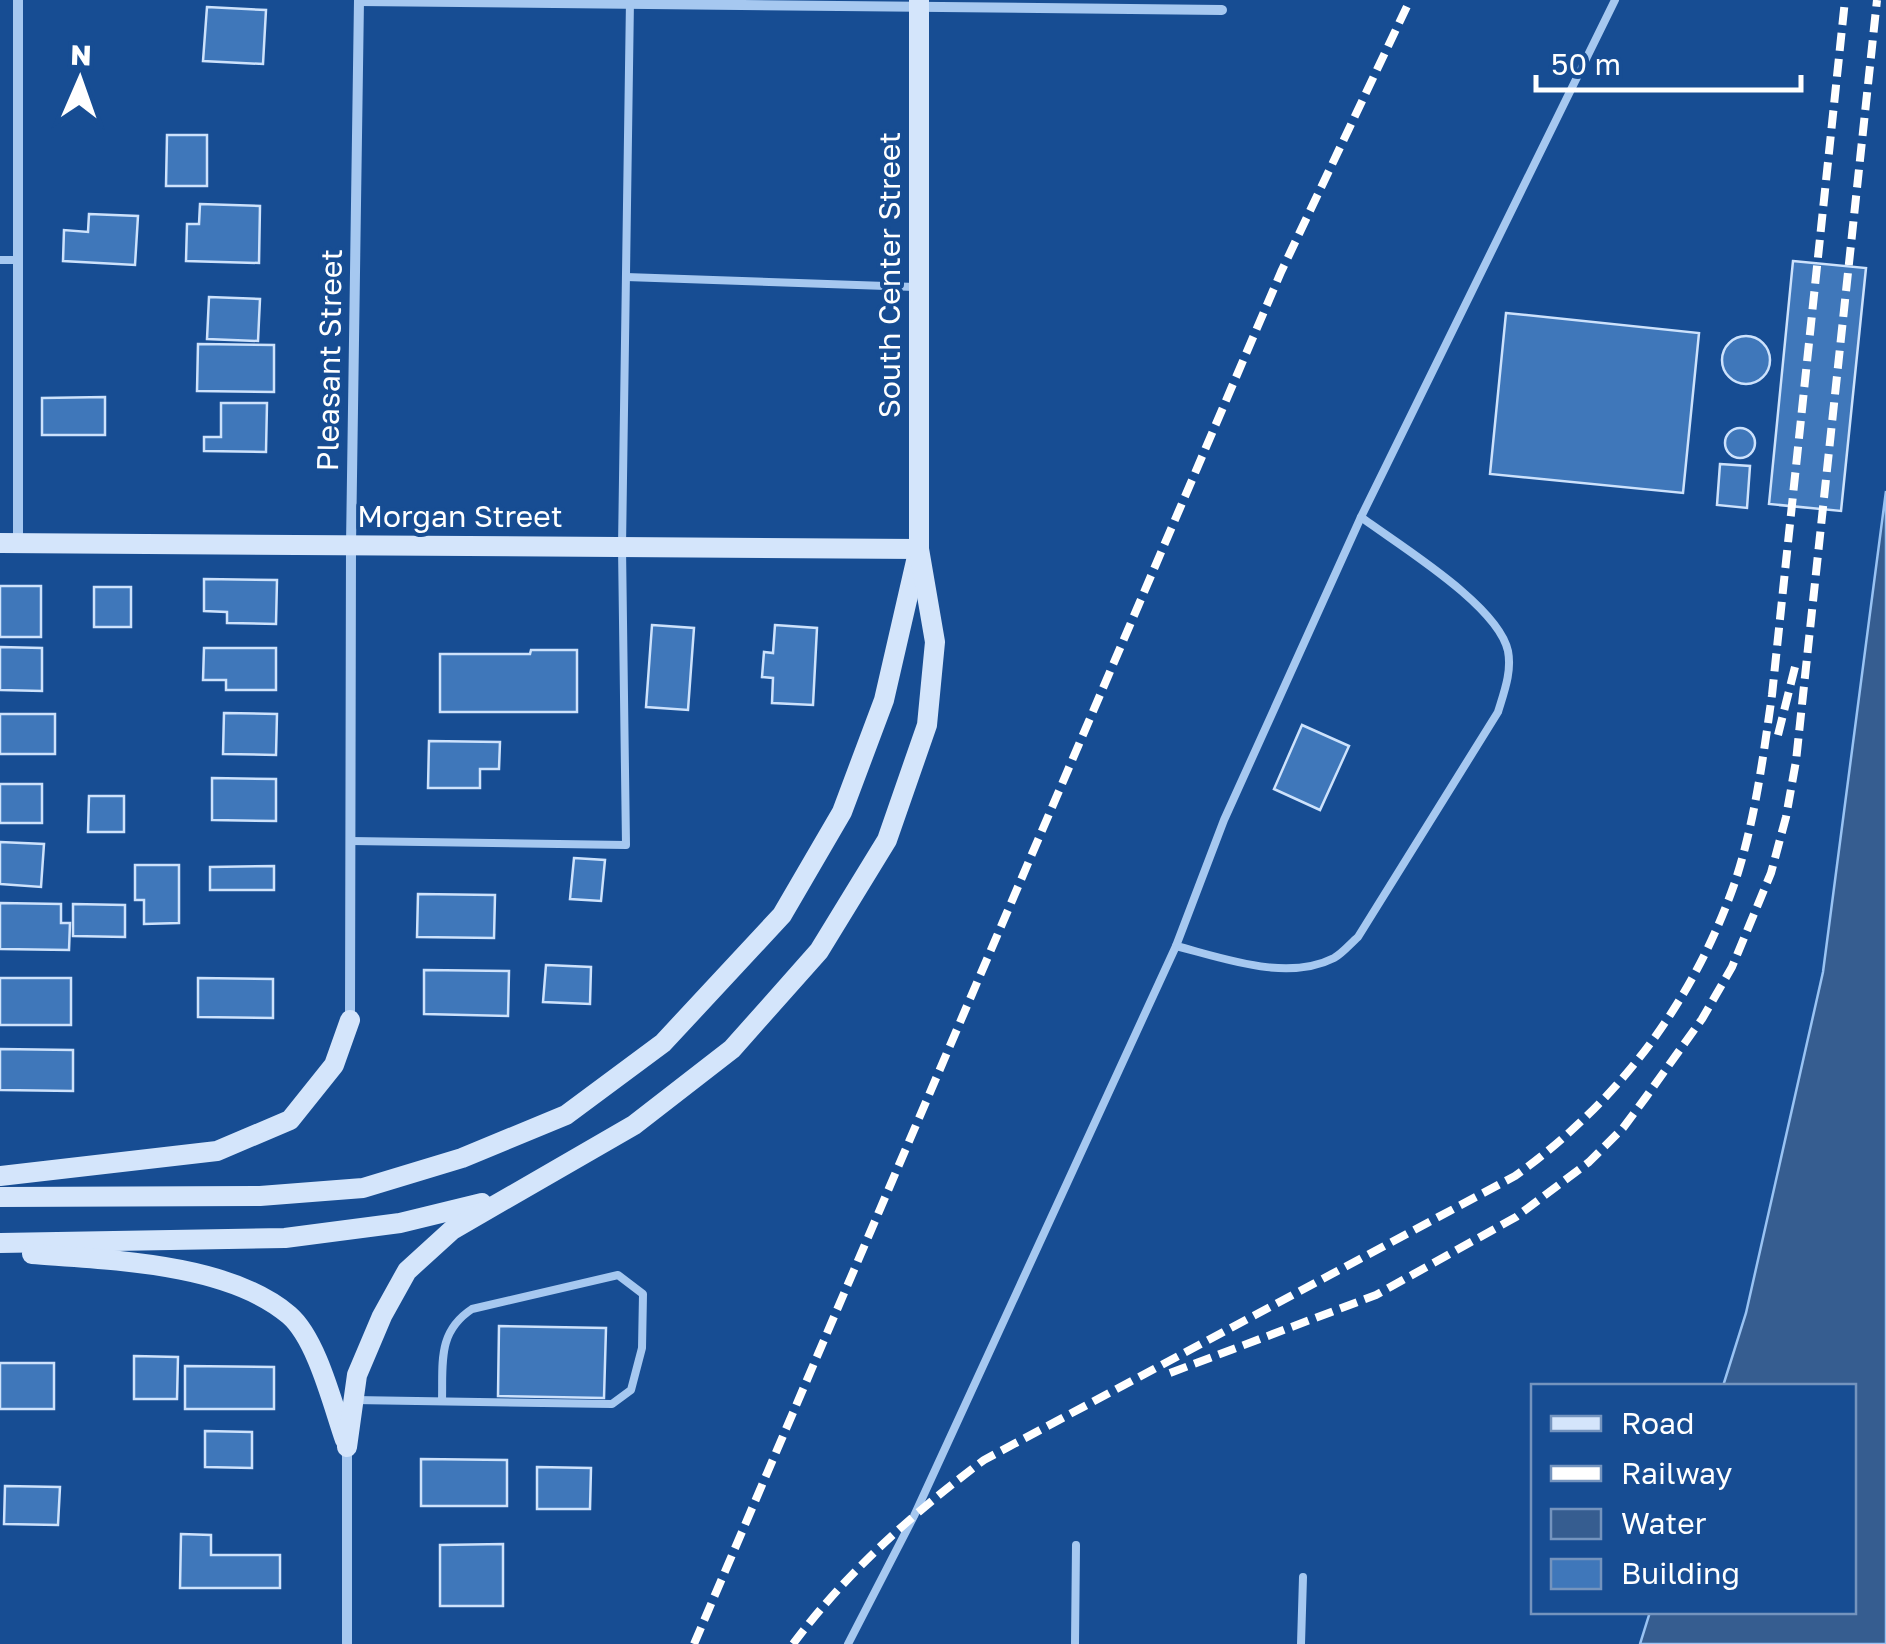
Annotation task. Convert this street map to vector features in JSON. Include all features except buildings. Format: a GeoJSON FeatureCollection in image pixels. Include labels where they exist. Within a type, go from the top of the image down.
{"type":"FeatureCollection","features":[{"type":"Feature","properties":{"kind":"street"},"geometry":{"type":"LineString","coordinates":[[9,544],[18,260],[18,0]]}},
{"type":"Feature","properties":{"kind":"street"},"geometry":{"type":"LineString","coordinates":[[359,1],[1222,10]]}},
{"type":"Feature","properties":{"kind":"street","name":"Pleasant Street"},"geometry":{"type":"LineString","coordinates":[[350,1020],[351,545],[359,1]]}},
{"type":"Feature","properties":{"kind":"street","name":"South Center Street"},"geometry":{"type":"LineString","coordinates":[[919,4],[919,549]]}},
{"type":"Feature","properties":{"kind":"street","name":"Morgan Street"},"geometry":{"type":"LineString","coordinates":[[9,544],[919,549]]}},
{"type":"Feature","properties":{"kind":"street"},"geometry":{"type":"LineString","coordinates":[[0,1198],[260,1196],[363,1188],[462,1158],[566,1115],[664,1044],[782,915],[842,812],[884,700],[919,549]]}},
{"type":"Feature","properties":{"kind":"street"},"geometry":{"type":"LineString","coordinates":[[347,1644],[347,1447],[357,1376],[382,1316],[407,1271],[452,1230],[634,1125],[732,1049],[819,951],[887,840],[927,725],[935,642],[919,549]]}},
{"type":"Feature","properties":{"kind":"street"},"geometry":{"type":"LineString","coordinates":[[0,1176],[217,1151],[290,1120],[334,1065],[350,1020]]}},
{"type":"Feature","properties":{"kind":"street"},"geometry":{"type":"LineString","coordinates":[[0,1243],[285,1238],[400,1223],[504,1198]]}},
{"type":"Feature","properties":{"kind":"street"},"geometry":{"type":"LineString","coordinates":[[0,1252],[141,1262],[235,1284],[291,1316],[316,1355],[347,1447]]}},
{"type":"Feature","properties":{"kind":"lane"},"geometry":{"type":"LineString","coordinates":[[848,1644],[914,1516],[1176,946],[1224,820],[1361,516],[1615,0]]}},
{"type":"Feature","properties":{"kind":"lane"},"geometry":{"type":"LineString","coordinates":[[351,841],[626,845],[622,547],[630,2]]}},
{"type":"Feature","properties":{"kind":"lane"},"geometry":{"type":"LineString","coordinates":[[0,260],[18,260]]}},
{"type":"Feature","properties":{"kind":"lane"},"geometry":{"type":"LineString","coordinates":[[626,277],[919,287]]}},
{"type":"Feature","properties":{"kind":"lane"},"geometry":{"type":"LineString","coordinates":[[1176,946],[1258,966],[1319,963],[1344,951],[1358,936],[1498,712],[1509,673],[1508,652],[1499,626],[1480,606],[1361,516]]}},
{"type":"Feature","properties":{"kind":"lane"},"geometry":{"type":"LineString","coordinates":[[353,1400],[612,1404],[632,1390],[642,1348],[643,1294],[618,1274],[472,1309],[454,1320],[444,1342],[442,1401]]}},
{"type":"Feature","properties":{"kind":"lane"},"geometry":{"type":"LineString","coordinates":[[1075,1644],[1076,1544]]}},
{"type":"Feature","properties":{"kind":"lane"},"geometry":{"type":"LineString","coordinates":[[1302,1576],[1302,1644]]}},
{"type":"Feature","properties":{"kind":"water"},"geometry":{"type":"Polygon","coordinates":[[[1886,491],[1886,1644],[1640,1644],[1649,1614],[1856,1614],[1856,1384],[1724,1384],[1746,1313],[1823,972],[1886,491]]]}},
{"type":"Feature","properties":{"kind":"railway"},"geometry":{"type":"LineString","coordinates":[[694,1644],[1281,272],[1410,0]]}},
{"type":"Feature","properties":{"kind":"railway"},"geometry":{"type":"LineString","coordinates":[[793,1644],[882,1545],[984,1460],[1515,1176],[1587,1116],[1648,1047],[1674,1009],[1718,926],[1735,882],[1762,766],[1845,0]]}},
{"type":"Feature","properties":{"kind":"railway"},"geometry":{"type":"LineString","coordinates":[[1170,1373],[1376,1295],[1516,1217],[1589,1162],[1623,1128],[1702,1019],[1732,967],[1771,873],[1796,761],[1877,0]]}},
{"type":"Feature","properties":{"kind":"railway"},"geometry":{"type":"LineString","coordinates":[[1778,735],[1795,667]]}}]}
